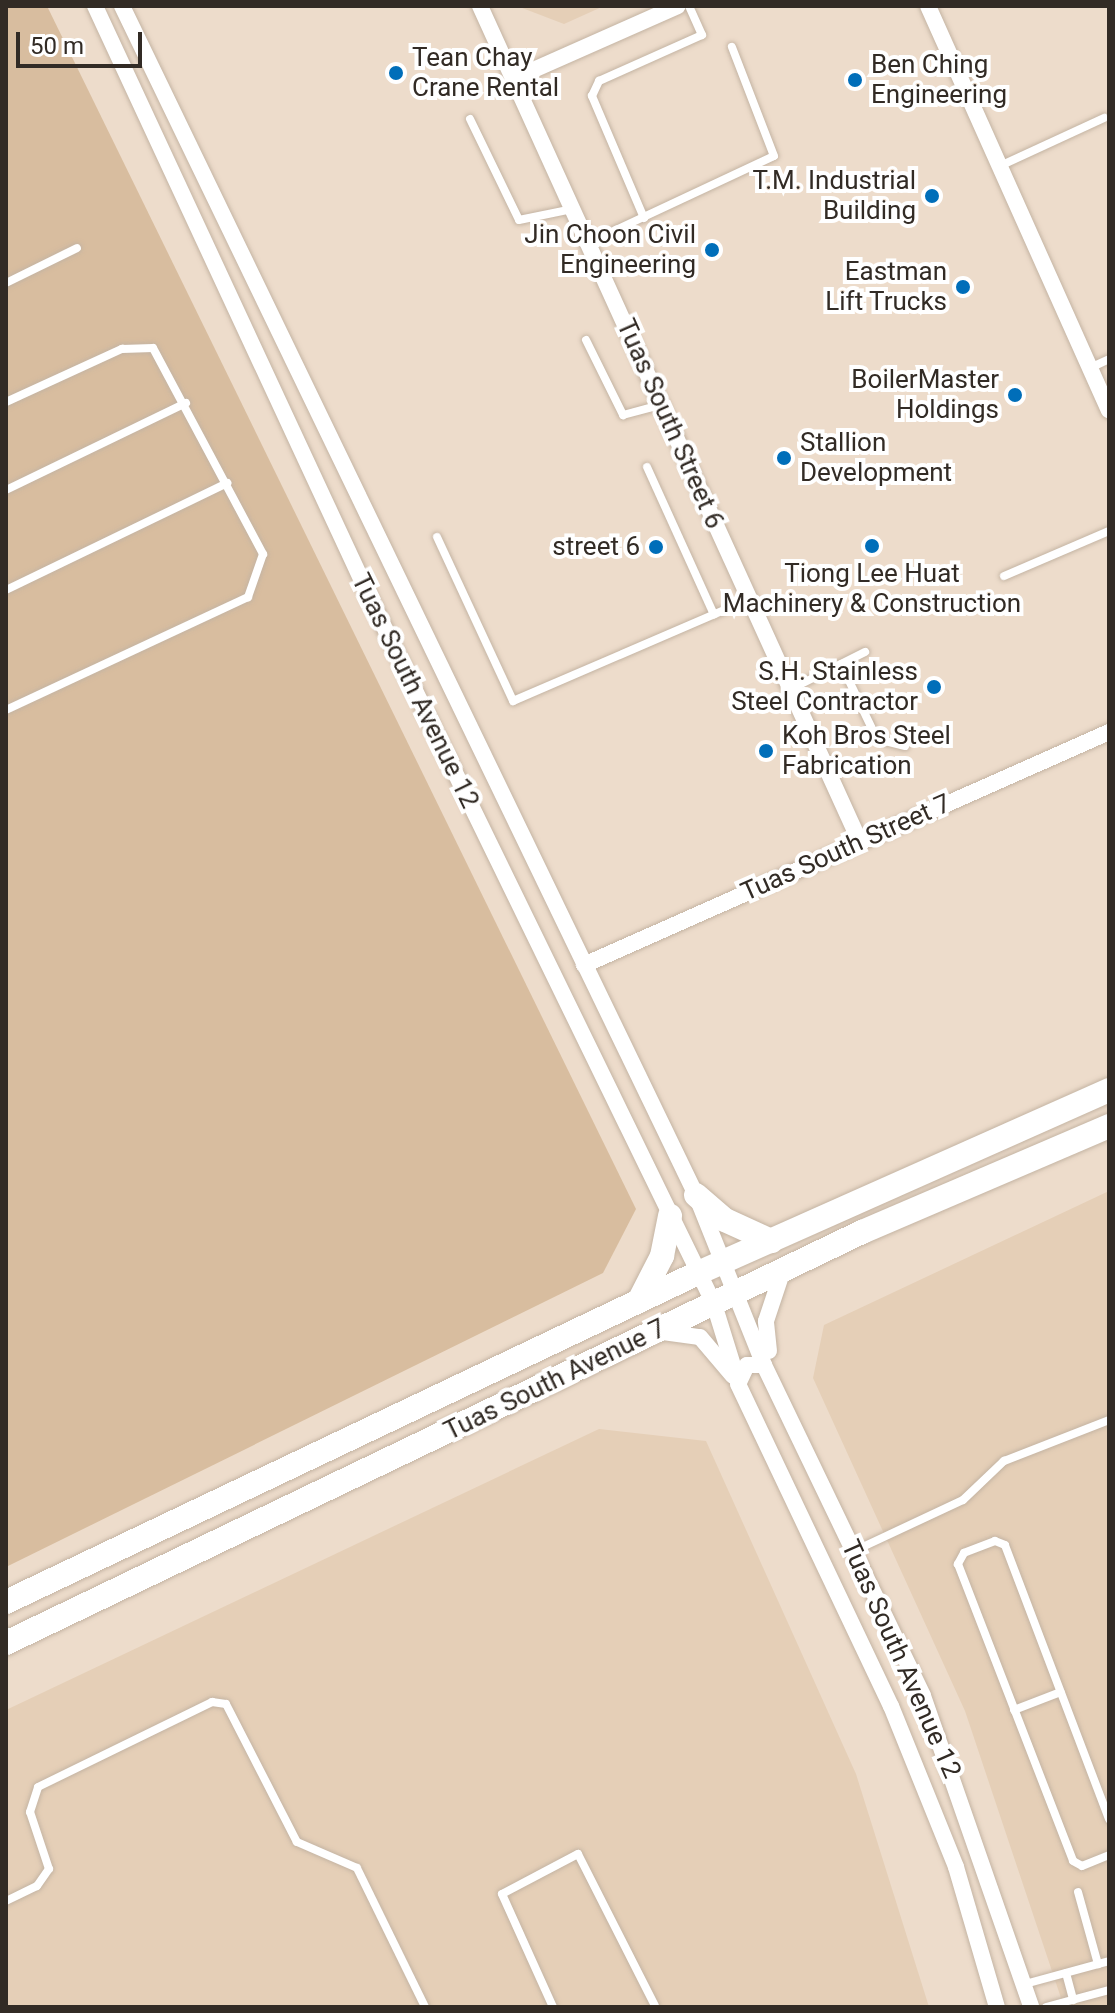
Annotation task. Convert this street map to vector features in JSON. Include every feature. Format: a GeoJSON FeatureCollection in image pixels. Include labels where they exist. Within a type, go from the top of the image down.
{"type":"FeatureCollection","features":[{"type":"Feature","properties":{"kind":"street","name":"Tuas South Avenue 12"},"geometry":{"type":"LineString","coordinates":[[95,6],[369,596],[714,1304],[737,1380],[891,1706],[956,1867],[997,2007]]}},
{"type":"Feature","properties":{"kind":"street","name":"Tuas South Avenue 12"},"geometry":{"type":"LineString","coordinates":[[122,6],[696,1195],[764,1365],[778,1387],[923,1696],[1031,2007]]}},
{"type":"Feature","properties":{"kind":"street","name":"Tuas South Street 6"},"geometry":{"type":"LineString","coordinates":[[480,6],[860,842]]}},
{"type":"Feature","properties":{"kind":"street"},"geometry":{"type":"LineString","coordinates":[[513,79],[678,6]]}},
{"type":"Feature","properties":{"kind":"street"},"geometry":{"type":"LineString","coordinates":[[928,6],[1109,410]]}},
{"type":"Feature","properties":{"kind":"street","name":"Tuas South Street 7"},"geometry":{"type":"LineString","coordinates":[[584,965],[1109,732]]}},
{"type":"Feature","properties":{"kind":"street","name":"Tuas South Avenue 7"},"geometry":{"type":"LineString","coordinates":[[6,1602],[698,1273],[1109,1090]]}},
{"type":"Feature","properties":{"kind":"street","name":"Tuas South Avenue 7"},"geometry":{"type":"LineString","coordinates":[[6,1643],[783,1270],[1109,1126]]}},
{"type":"Feature","properties":{"kind":"street"},"geometry":{"type":"LineString","coordinates":[[696,1195],[725,1220],[771,1241]]}},
{"type":"Feature","properties":{"kind":"street"},"geometry":{"type":"LineString","coordinates":[[639,1301],[662,1256],[670,1216]]}},
{"type":"Feature","properties":{"kind":"street"},"geometry":{"type":"LineString","coordinates":[[778,1387],[764,1334],[783,1270]]}},
{"type":"Feature","properties":{"kind":"street"},"geometry":{"type":"LineString","coordinates":[[656,1332],[700,1337],[737,1380],[752,1363],[764,1365]]}},
{"type":"Feature","properties":{"kind":"lane"},"geometry":{"type":"LineString","coordinates":[[644,218],[592,96],[599,81],[702,35],[689,6]]}},
{"type":"Feature","properties":{"kind":"lane"},"geometry":{"type":"LineString","coordinates":[[588,243],[774,156],[732,47]]}},
{"type":"Feature","properties":{"kind":"lane"},"geometry":{"type":"LineString","coordinates":[[1000,166],[1104,118]]}},
{"type":"Feature","properties":{"kind":"lane"},"geometry":{"type":"LineString","coordinates":[[470,119],[519,220],[572,209]]}},
{"type":"Feature","properties":{"kind":"lane"},"geometry":{"type":"LineString","coordinates":[[6,283],[77,248]]}},
{"type":"Feature","properties":{"kind":"lane"},"geometry":{"type":"LineString","coordinates":[[586,340],[623,415],[661,405]]}},
{"type":"Feature","properties":{"kind":"lane"},"geometry":{"type":"LineString","coordinates":[[6,402],[122,349],[153,348],[186,403],[263,554],[248,597],[7,706]]}},
{"type":"Feature","properties":{"kind":"lane"},"geometry":{"type":"LineString","coordinates":[[1090,368],[1109,359]]}},
{"type":"Feature","properties":{"kind":"lane"},"geometry":{"type":"LineString","coordinates":[[6,490],[186,403]]}},
{"type":"Feature","properties":{"kind":"lane"},"geometry":{"type":"LineString","coordinates":[[647,467],[714,615]]}},
{"type":"Feature","properties":{"kind":"lane"},"geometry":{"type":"LineString","coordinates":[[6,590],[227,483]]}},
{"type":"Feature","properties":{"kind":"lane"},"geometry":{"type":"LineString","coordinates":[[1004,576],[1109,531]]}},
{"type":"Feature","properties":{"kind":"lane"},"geometry":{"type":"LineString","coordinates":[[437,537],[513,701],[750,599]]}},
{"type":"Feature","properties":{"kind":"lane"},"geometry":{"type":"LineString","coordinates":[[791,689],[865,652]]}},
{"type":"Feature","properties":{"kind":"lane"},"geometry":{"type":"LineString","coordinates":[[841,664],[877,739],[905,746]]}},
{"type":"Feature","properties":{"kind":"lane"},"geometry":{"type":"LineString","coordinates":[[854,1551],[963,1500],[1004,1461],[1109,1420]]}},
{"type":"Feature","properties":{"kind":"lane"},"geometry":{"type":"LineString","coordinates":[[1109,1819],[1005,1545],[995,1541],[964,1553],[958,1564],[1073,1861],[1082,1866],[1109,1855]]}},
{"type":"Feature","properties":{"kind":"lane"},"geometry":{"type":"LineString","coordinates":[[1014,1710],[1061,1692]]}},
{"type":"Feature","properties":{"kind":"lane"},"geometry":{"type":"LineString","coordinates":[[6,1901],[37,1886],[49,1869],[30,1812],[38,1787],[212,1702],[226,1704],[297,1842],[357,1868],[425,2007]]}},
{"type":"Feature","properties":{"kind":"lane"},"geometry":{"type":"LineString","coordinates":[[553,2007],[502,1894],[578,1854],[655,2006]]}},
{"type":"Feature","properties":{"kind":"lane"},"geometry":{"type":"LineString","coordinates":[[1078,1892],[1098,1964]]}},
{"type":"Feature","properties":{"kind":"lane"},"geometry":{"type":"LineString","coordinates":[[1025,1984],[1109,1961]]}},
{"type":"Feature","properties":{"kind":"lane"},"geometry":{"type":"LineString","coordinates":[[1066,1973],[1073,2000]]}},
{"type":"Feature","properties":{"kind":"lane"},"geometry":{"type":"LineString","coordinates":[[1046,2007],[1109,1990]]}},
{"type":"Feature","properties":{"kind":"shaded area"},"geometry":{"type":"Polygon","coordinates":[[[6,6],[47,6],[636,1209],[603,1273],[6,1567],[6,6]]]}},
{"type":"Feature","properties":{"kind":"shaded area"},"geometry":{"type":"Polygon","coordinates":[[[517,6],[604,6],[564,24],[517,6]]]}},
{"type":"Feature","properties":{"kind":"shaded area"},"geometry":{"type":"Polygon","coordinates":[[[1109,1191],[1109,2007],[1064,2007],[965,1711],[813,1378],[824,1325],[1109,1191]]]}},
{"type":"Feature","properties":{"kind":"shaded area"},"geometry":{"type":"Polygon","coordinates":[[[599,1429],[706,1441],[856,1774],[929,2007],[6,2007],[6,1710],[599,1429]]]}},
{"type":"Feature","properties":{"kind":"place","name":"Tean Chay Crane Rental"},"geometry":{"type":"Point","coordinates":[396,73]}},
{"type":"Feature","properties":{"kind":"place","name":"Ben Ching Engineering"},"geometry":{"type":"Point","coordinates":[855,80]}},
{"type":"Feature","properties":{"kind":"place","name":"T.M. Industrial Building"},"geometry":{"type":"Point","coordinates":[932,196]}},
{"type":"Feature","properties":{"kind":"place","name":"Jin Choon Civil Engineering"},"geometry":{"type":"Point","coordinates":[712,250]}},
{"type":"Feature","properties":{"kind":"place","name":"Eastman Lift Trucks"},"geometry":{"type":"Point","coordinates":[963,287]}},
{"type":"Feature","properties":{"kind":"place","name":"BoilerMaster Holdings"},"geometry":{"type":"Point","coordinates":[1015,395]}},
{"type":"Feature","properties":{"kind":"place","name":"Stallion Development"},"geometry":{"type":"Point","coordinates":[784,458]}},
{"type":"Feature","properties":{"kind":"place","name":"Tiong Lee Huat Machinery & Construction"},"geometry":{"type":"Point","coordinates":[872,546]}},
{"type":"Feature","properties":{"kind":"place","name":"street 6"},"geometry":{"type":"Point","coordinates":[656,547]}},
{"type":"Feature","properties":{"kind":"place","name":"S.H. Stainless Steel Contractor"},"geometry":{"type":"Point","coordinates":[934,687]}},
{"type":"Feature","properties":{"kind":"place","name":"Koh Bros Steel Fabrication"},"geometry":{"type":"Point","coordinates":[766,751]}}]}
